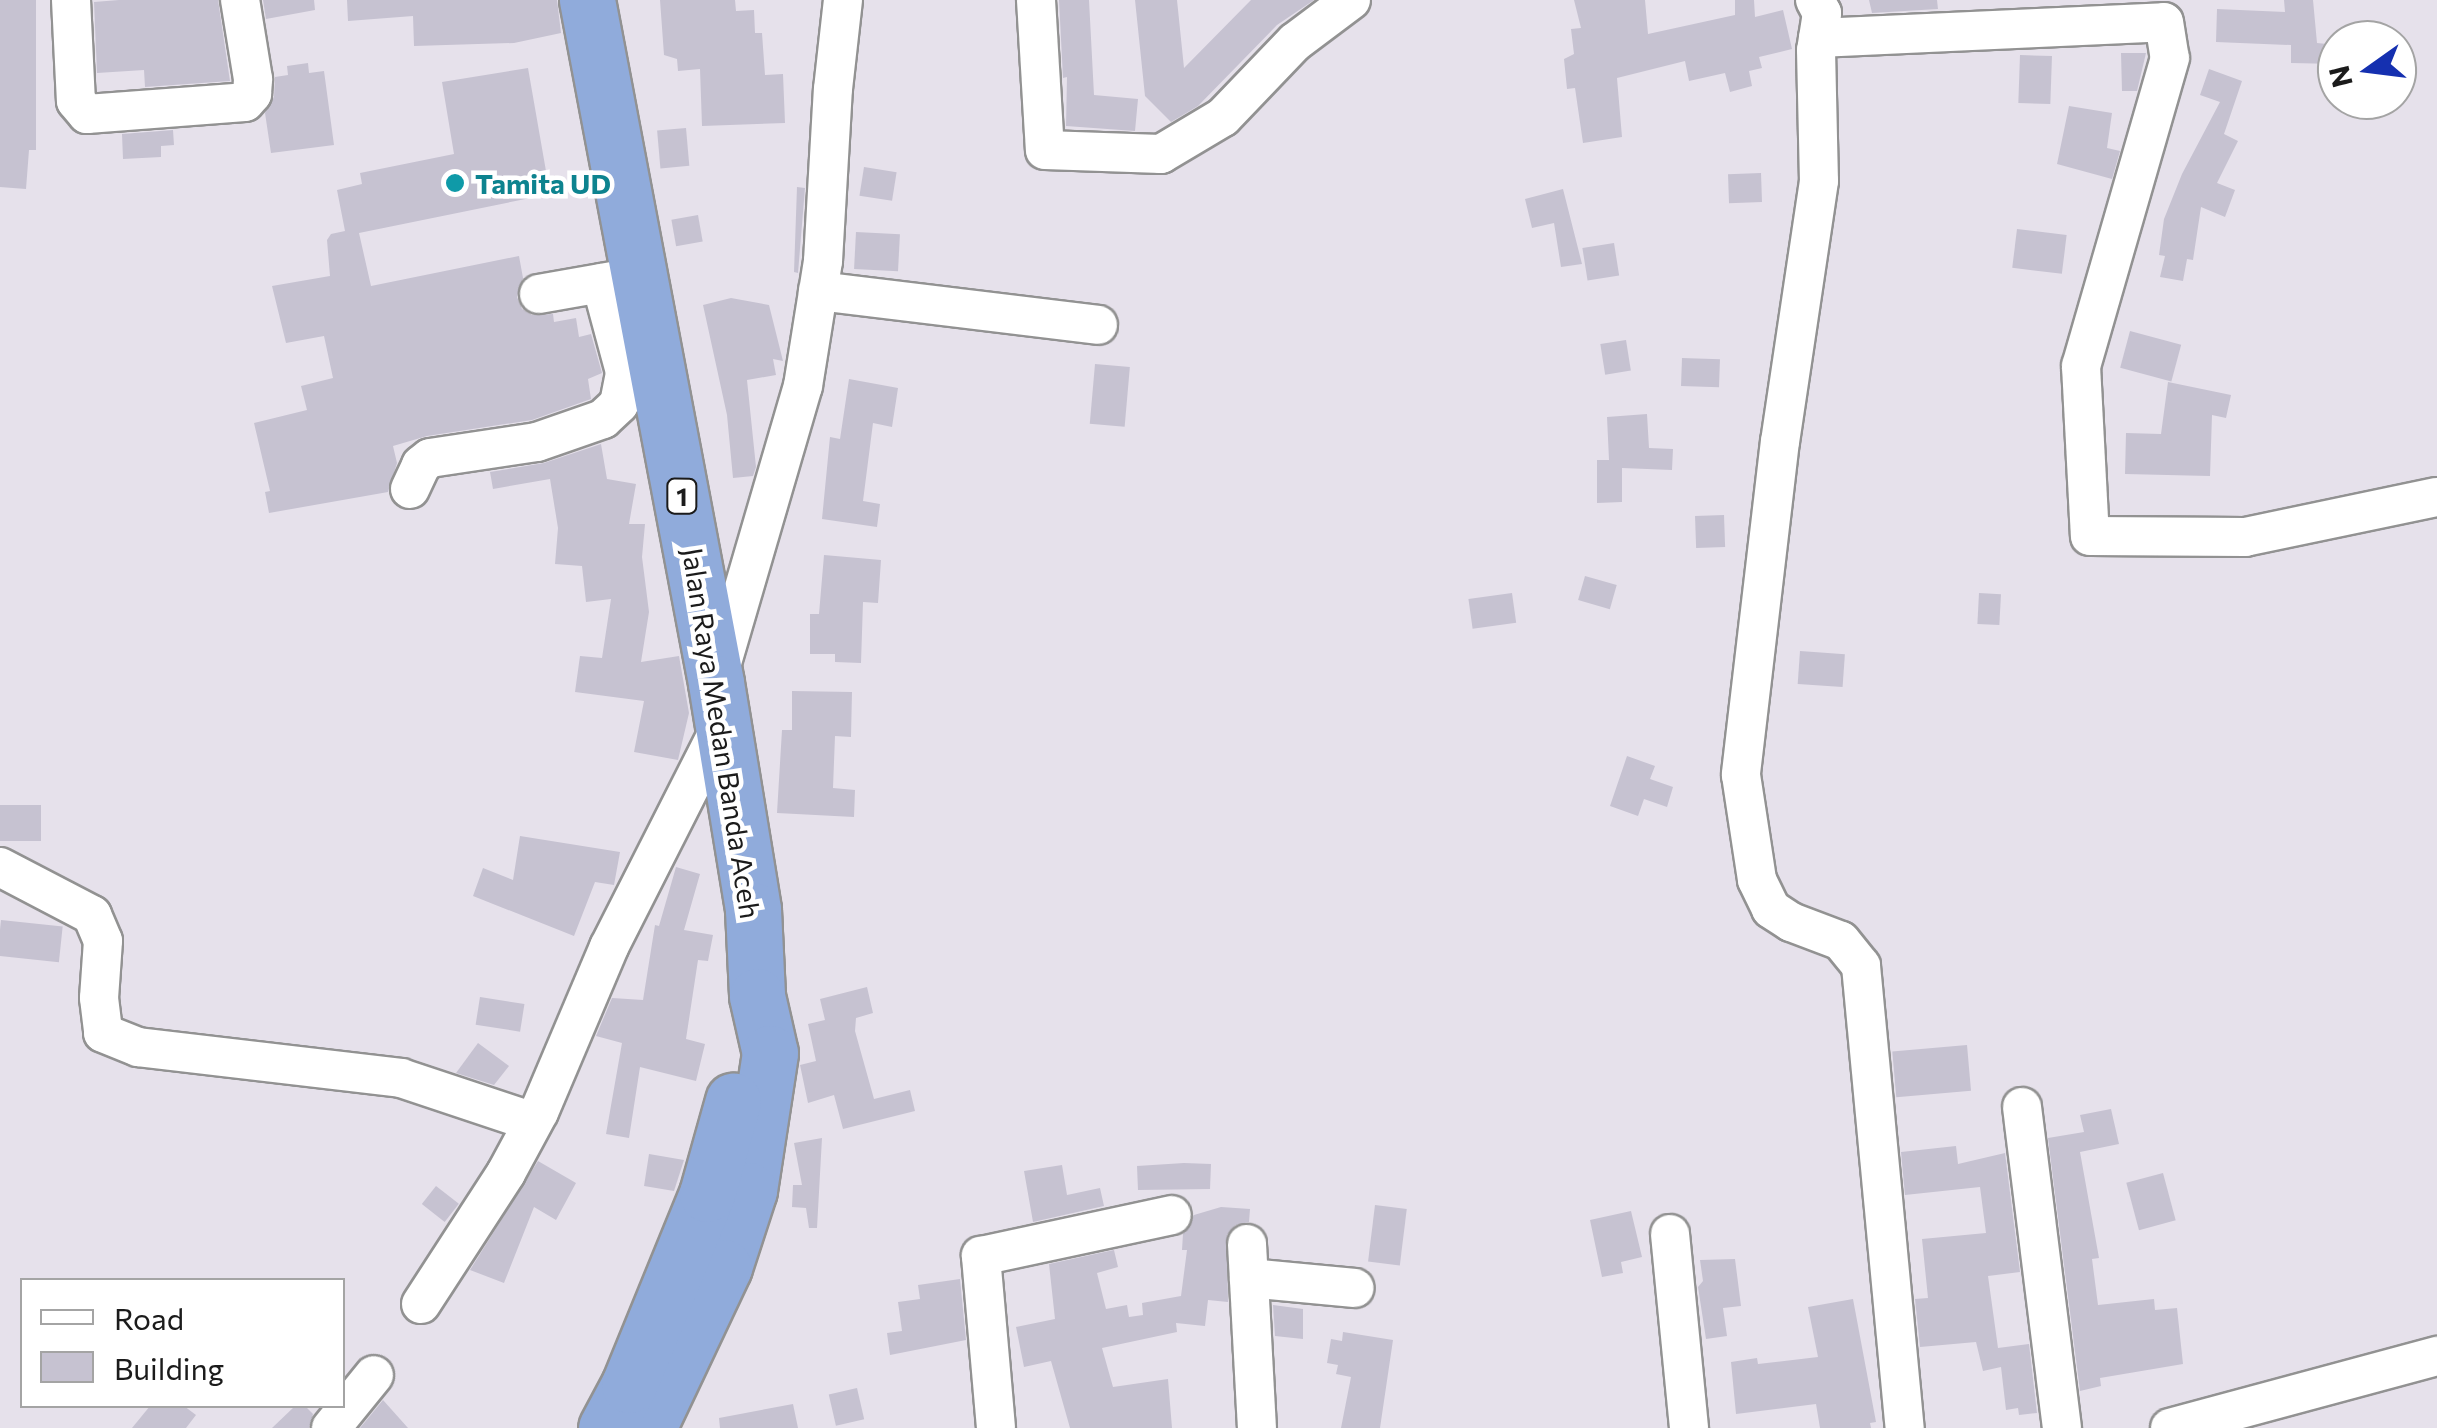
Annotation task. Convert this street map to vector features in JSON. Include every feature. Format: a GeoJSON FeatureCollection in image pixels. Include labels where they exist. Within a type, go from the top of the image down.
{"type":"FeatureCollection","features":[{"type":"Feature","properties":{"kind":"highway","name":"Jalan Raya Medan Banda Aceh"},"geometry":{"type":"LineString","coordinates":[[586,0],[621,280],[720,702],[753,910],[757,996],[770,1053],[749,1190],[687,1300],[636,1410]]}},
{"type":"Feature","properties":{"kind":"street"},"geometry":{"type":"LineString","coordinates":[[71,0],[76,101],[87,114],[245,102],[252,94],[253,80],[240,0]]}},
{"type":"Feature","properties":{"kind":"street"},"geometry":{"type":"LineString","coordinates":[[420,1304],[506,1173],[533,1122],[720,702],[802,386],[818,291],[843,0]]}},
{"type":"Feature","properties":{"kind":"street"},"geometry":{"type":"LineString","coordinates":[[1036,0],[1045,150],[1161,154],[1223,117],[1295,42],[1351,0]]}},
{"type":"Feature","properties":{"kind":"street"},"geometry":{"type":"LineString","coordinates":[[1815,0],[1822,13],[1818,38],[1819,181],[1780,441],[1741,775],[1744,817],[1757,880],[1772,909],[1791,922],[1841,941],[1854,952],[1861,966],[1905,1428]]}},
{"type":"Feature","properties":{"kind":"street"},"geometry":{"type":"LineString","coordinates":[[1818,38],[2145,11],[2164,22],[2170,58],[2082,366],[2090,536],[2246,538],[2437,498]]}},
{"type":"Feature","properties":{"kind":"street"},"geometry":{"type":"LineString","coordinates":[[410,488],[421,465],[430,458],[537,442],[603,420],[619,404],[625,372],[621,280],[538,294]]}},
{"type":"Feature","properties":{"kind":"street"},"geometry":{"type":"LineString","coordinates":[[818,291],[1098,325]]}},
{"type":"Feature","properties":{"kind":"street"},"geometry":{"type":"LineString","coordinates":[[0,866],[92,915],[102,941],[99,998],[103,1033],[138,1047],[401,1078],[533,1122]]}},
{"type":"Feature","properties":{"kind":"street"},"geometry":{"type":"LineString","coordinates":[[2022,1106],[2062,1428]]}},
{"type":"Feature","properties":{"kind":"street"},"geometry":{"type":"LineString","coordinates":[[996,1428],[981,1256],[1172,1215]]}},
{"type":"Feature","properties":{"kind":"street"},"geometry":{"type":"LineString","coordinates":[[1670,1234],[1689,1428]]}},
{"type":"Feature","properties":{"kind":"street"},"geometry":{"type":"LineString","coordinates":[[1257,1428],[1248,1261],[1356,1288]]}},
{"type":"Feature","properties":{"kind":"street"},"geometry":{"type":"LineString","coordinates":[[2170,1428],[2437,1356]]}},
{"type":"Feature","properties":{"kind":"street"},"geometry":{"type":"LineString","coordinates":[[331,1428],[374,1375]]}},
{"type":"Feature","properties":{"kind":"building"},"geometry":{"type":"Polygon","coordinates":[[[0,0],[36,0],[36,150],[29,150],[26,189],[0,187],[0,0]]]}},
{"type":"Feature","properties":{"kind":"building"},"geometry":{"type":"Polygon","coordinates":[[[218,0],[230,81],[145,87],[144,70],[97,73],[94,2],[218,0]]]}},
{"type":"Feature","properties":{"kind":"building"},"geometry":{"type":"Polygon","coordinates":[[[263,0],[314,0],[315,10],[266,19],[263,0]]]}},
{"type":"Feature","properties":{"kind":"building"},"geometry":{"type":"Polygon","coordinates":[[[347,0],[557,0],[561,33],[514,43],[414,46],[413,16],[348,21],[347,0]]]}},
{"type":"Feature","properties":{"kind":"building"},"geometry":{"type":"Polygon","coordinates":[[[660,0],[735,0],[736,11],[754,10],[755,33],[762,33],[765,75],[783,74],[785,123],[702,126],[700,69],[678,71],[677,59],[664,55],[660,0]]]}},
{"type":"Feature","properties":{"kind":"building"},"geometry":{"type":"Polygon","coordinates":[[[1059,0],[1089,0],[1094,95],[1138,99],[1135,131],[1066,126],[1067,77],[1063,78],[1059,0]]]}},
{"type":"Feature","properties":{"kind":"building"},"geometry":{"type":"Polygon","coordinates":[[[1135,0],[1177,0],[1184,68],[1251,0],[1314,0],[1277,25],[1198,106],[1171,122],[1145,96],[1135,0]]]}},
{"type":"Feature","properties":{"kind":"building"},"geometry":{"type":"Polygon","coordinates":[[[1574,0],[1645,0],[1648,34],[1735,15],[1735,0],[1754,0],[1755,17],[1783,10],[1792,49],[1759,57],[1762,68],[1749,71],[1752,86],[1730,92],[1725,73],[1689,81],[1685,61],[1617,78],[1622,137],[1583,143],[1575,88],[1567,89],[1564,59],[1574,54],[1571,29],[1581,28],[1574,0]]]}},
{"type":"Feature","properties":{"kind":"building"},"geometry":{"type":"Polygon","coordinates":[[[1869,0],[1937,0],[1938,9],[1872,13],[1869,0]]]}},
{"type":"Feature","properties":{"kind":"building"},"geometry":{"type":"Polygon","coordinates":[[[2284,0],[2313,0],[2317,64],[2291,63],[2291,45],[2216,42],[2217,9],[2285,12],[2284,0]]]}},
{"type":"Feature","properties":{"kind":"building"},"geometry":{"type":"Polygon","coordinates":[[[2121,53],[2146,53],[2137,91],[2122,91],[2121,53]]]}},
{"type":"Feature","properties":{"kind":"building"},"geometry":{"type":"Polygon","coordinates":[[[2020,55],[2052,56],[2050,104],[2018,103],[2020,55]]]}},
{"type":"Feature","properties":{"kind":"building"},"geometry":{"type":"Polygon","coordinates":[[[308,63],[309,73],[324,71],[334,145],[271,153],[265,113],[274,97],[275,77],[288,75],[287,66],[308,63]]]}},
{"type":"Feature","properties":{"kind":"building"},"geometry":{"type":"Polygon","coordinates":[[[528,68],[550,194],[359,233],[371,286],[519,256],[523,278],[517,297],[522,309],[532,315],[553,314],[554,322],[576,318],[579,337],[591,334],[602,373],[588,379],[591,399],[532,420],[427,436],[393,446],[397,463],[388,492],[269,513],[265,492],[270,491],[254,423],[307,410],[301,386],[333,378],[324,336],[286,343],[272,286],[330,276],[327,240],[331,234],[345,231],[337,190],[362,184],[360,173],[454,154],[442,82],[528,68]]]}},
{"type":"Feature","properties":{"kind":"building"},"geometry":{"type":"Polygon","coordinates":[[[2209,69],[2242,81],[2224,134],[2238,141],[2217,183],[2235,190],[2225,217],[2201,207],[2193,260],[2187,259],[2183,281],[2160,277],[2165,256],[2159,255],[2164,219],[2182,174],[2220,102],[2200,95],[2209,69]]]}},
{"type":"Feature","properties":{"kind":"building"},"geometry":{"type":"Polygon","coordinates":[[[2069,106],[2112,113],[2107,148],[2120,151],[2112,179],[2057,164],[2069,106]]]}},
{"type":"Feature","properties":{"kind":"building"},"geometry":{"type":"Polygon","coordinates":[[[686,128],[689,166],[660,168],[657,131],[686,128]]]}},
{"type":"Feature","properties":{"kind":"building"},"geometry":{"type":"Polygon","coordinates":[[[173,130],[174,145],[161,146],[161,157],[123,159],[122,134],[173,130]]]}},
{"type":"Feature","properties":{"kind":"building"},"geometry":{"type":"Polygon","coordinates":[[[864,167],[897,172],[892,201],[859,196],[864,167]]]}},
{"type":"Feature","properties":{"kind":"building"},"geometry":{"type":"Polygon","coordinates":[[[1761,173],[1762,202],[1729,203],[1728,174],[1761,173]]]}},
{"type":"Feature","properties":{"kind":"building"},"geometry":{"type":"Polygon","coordinates":[[[797,187],[805,188],[798,273],[794,272],[797,187]]]}},
{"type":"Feature","properties":{"kind":"building"},"geometry":{"type":"Polygon","coordinates":[[[1563,189],[1582,264],[1561,267],[1554,223],[1532,228],[1525,199],[1563,189]]]}},
{"type":"Feature","properties":{"kind":"building"},"geometry":{"type":"Polygon","coordinates":[[[698,215],[703,242],[676,246],[671,220],[698,215]]]}},
{"type":"Feature","properties":{"kind":"building"},"geometry":{"type":"Polygon","coordinates":[[[2017,229],[2067,235],[2062,274],[2012,268],[2017,229]]]}},
{"type":"Feature","properties":{"kind":"building"},"geometry":{"type":"Polygon","coordinates":[[[856,232],[900,234],[898,271],[854,269],[856,232]]]}},
{"type":"Feature","properties":{"kind":"building"},"geometry":{"type":"Polygon","coordinates":[[[1614,243],[1619,276],[1588,281],[1582,248],[1614,243]]]}},
{"type":"Feature","properties":{"kind":"building"},"geometry":{"type":"Polygon","coordinates":[[[731,298],[769,305],[783,361],[773,359],[776,375],[747,380],[756,467],[753,476],[733,478],[727,415],[703,305],[731,298]]]}},
{"type":"Feature","properties":{"kind":"building"},"geometry":{"type":"Polygon","coordinates":[[[2130,331],[2181,345],[2171,381],[2120,368],[2130,331]]]}},
{"type":"Feature","properties":{"kind":"building"},"geometry":{"type":"Polygon","coordinates":[[[1626,340],[1631,371],[1605,375],[1600,344],[1626,340]]]}},
{"type":"Feature","properties":{"kind":"building"},"geometry":{"type":"Polygon","coordinates":[[[1682,358],[1720,359],[1719,387],[1681,386],[1682,358]]]}},
{"type":"Feature","properties":{"kind":"building"},"geometry":{"type":"Polygon","coordinates":[[[1095,364],[1130,367],[1125,427],[1090,424],[1095,364]]]}},
{"type":"Feature","properties":{"kind":"building"},"geometry":{"type":"Polygon","coordinates":[[[849,379],[898,388],[892,427],[873,423],[863,501],[880,504],[877,527],[822,519],[830,437],[840,439],[849,379]]]}},
{"type":"Feature","properties":{"kind":"building"},"geometry":{"type":"Polygon","coordinates":[[[2168,382],[2231,395],[2226,418],[2212,415],[2210,476],[2125,474],[2126,433],[2161,434],[2168,382]]]}},
{"type":"Feature","properties":{"kind":"building"},"geometry":{"type":"Polygon","coordinates":[[[1647,414],[1649,448],[1673,449],[1672,470],[1622,468],[1622,502],[1597,503],[1597,460],[1609,460],[1607,417],[1647,414]]]}},
{"type":"Feature","properties":{"kind":"building"},"geometry":{"type":"Polygon","coordinates":[[[601,444],[607,479],[636,484],[629,524],[645,524],[642,557],[649,612],[641,662],[679,656],[689,713],[678,760],[634,752],[644,701],[575,692],[580,656],[602,658],[611,599],[586,602],[582,566],[555,564],[558,528],[550,479],[493,489],[490,472],[544,463],[601,444]]]}},
{"type":"Feature","properties":{"kind":"building"},"geometry":{"type":"Polygon","coordinates":[[[1724,515],[1725,547],[1696,548],[1695,516],[1724,515]]]}},
{"type":"Feature","properties":{"kind":"building"},"geometry":{"type":"Polygon","coordinates":[[[824,555],[881,560],[878,603],[863,602],[861,663],[835,662],[835,654],[810,654],[810,614],[819,614],[824,555]]]}},
{"type":"Feature","properties":{"kind":"building"},"geometry":{"type":"Polygon","coordinates":[[[1585,576],[1617,585],[1610,609],[1578,600],[1585,576]]]}},
{"type":"Feature","properties":{"kind":"building"},"geometry":{"type":"Polygon","coordinates":[[[1512,593],[1516,623],[1473,629],[1468,599],[1512,593]]]}},
{"type":"Feature","properties":{"kind":"building"},"geometry":{"type":"Polygon","coordinates":[[[1979,593],[2001,594],[1999,625],[1977,624],[1979,593]]]}},
{"type":"Feature","properties":{"kind":"building"},"geometry":{"type":"Polygon","coordinates":[[[1800,651],[1845,654],[1843,687],[1798,684],[1800,651]]]}},
{"type":"Feature","properties":{"kind":"building"},"geometry":{"type":"Polygon","coordinates":[[[792,691],[852,692],[851,737],[835,736],[833,788],[855,790],[854,817],[777,813],[782,730],[792,730],[792,691]]]}},
{"type":"Feature","properties":{"kind":"building"},"geometry":{"type":"Polygon","coordinates":[[[1627,756],[1655,766],[1650,779],[1673,787],[1667,807],[1644,799],[1638,816],[1610,806],[1627,756]]]}},
{"type":"Feature","properties":{"kind":"building"},"geometry":{"type":"Polygon","coordinates":[[[0,805],[41,805],[41,841],[0,841],[0,805]]]}},
{"type":"Feature","properties":{"kind":"building"},"geometry":{"type":"Polygon","coordinates":[[[520,836],[620,852],[614,885],[595,882],[574,936],[473,896],[483,868],[513,880],[520,836]]]}},
{"type":"Feature","properties":{"kind":"building"},"geometry":{"type":"Polygon","coordinates":[[[676,867],[700,874],[684,930],[713,935],[708,961],[698,960],[686,1039],[705,1044],[696,1081],[640,1067],[629,1138],[606,1134],[622,1043],[596,1036],[612,998],[643,1000],[655,925],[659,926],[676,867]]]}},
{"type":"Feature","properties":{"kind":"building"},"geometry":{"type":"Polygon","coordinates":[[[1,920],[63,926],[59,962],[0,956],[1,920]]]}},
{"type":"Feature","properties":{"kind":"building"},"geometry":{"type":"Polygon","coordinates":[[[867,987],[873,1013],[856,1018],[855,1031],[874,1099],[910,1090],[915,1111],[843,1129],[834,1095],[808,1103],[800,1065],[816,1061],[808,1024],[825,1020],[820,999],[867,987]]]}},
{"type":"Feature","properties":{"kind":"building"},"geometry":{"type":"Polygon","coordinates":[[[480,997],[524,1004],[520,1032],[476,1025],[480,997]]]}},
{"type":"Feature","properties":{"kind":"building"},"geometry":{"type":"Polygon","coordinates":[[[478,1043],[509,1066],[494,1085],[456,1073],[478,1043]]]}},
{"type":"Feature","properties":{"kind":"building"},"geometry":{"type":"Polygon","coordinates":[[[1967,1045],[1971,1091],[1896,1097],[1892,1052],[1967,1045]]]}},
{"type":"Feature","properties":{"kind":"building"},"geometry":{"type":"Polygon","coordinates":[[[2111,1109],[2119,1144],[2080,1152],[2099,1258],[2092,1259],[2098,1305],[2154,1299],[2155,1310],[2177,1308],[2183,1364],[2100,1378],[2101,1386],[2080,1391],[2048,1138],[2084,1132],[2080,1115],[2111,1109]]]}},
{"type":"Feature","properties":{"kind":"building"},"geometry":{"type":"Polygon","coordinates":[[[822,1138],[817,1228],[809,1228],[806,1208],[792,1207],[793,1185],[802,1185],[794,1143],[822,1138]]]}},
{"type":"Feature","properties":{"kind":"building"},"geometry":{"type":"Polygon","coordinates":[[[1956,1146],[1958,1164],[2005,1153],[2020,1272],[1988,1276],[1998,1348],[2029,1344],[2037,1413],[2019,1415],[2018,1408],[2006,1410],[2001,1367],[1983,1371],[1976,1342],[1920,1347],[1915,1299],[1928,1298],[1922,1239],[1986,1233],[1980,1187],[1905,1195],[1901,1152],[1956,1146]]]}},
{"type":"Feature","properties":{"kind":"building"},"geometry":{"type":"Polygon","coordinates":[[[649,1154],[684,1160],[674,1191],[644,1186],[649,1154]]]}},
{"type":"Feature","properties":{"kind":"building"},"geometry":{"type":"Polygon","coordinates":[[[538,1161],[576,1183],[556,1220],[534,1207],[504,1283],[470,1270],[538,1161]]]}},
{"type":"Feature","properties":{"kind":"building"},"geometry":{"type":"Polygon","coordinates":[[[1211,1164],[1210,1189],[1138,1190],[1137,1166],[1211,1164]]]}},
{"type":"Feature","properties":{"kind":"building"},"geometry":{"type":"Polygon","coordinates":[[[1062,1165],[1067,1195],[1100,1188],[1104,1206],[1033,1222],[1024,1171],[1062,1165]]]}},
{"type":"Feature","properties":{"kind":"building"},"geometry":{"type":"Polygon","coordinates":[[[2163,1173],[2176,1220],[2139,1230],[2126,1183],[2163,1173]]]}},
{"type":"Feature","properties":{"kind":"building"},"geometry":{"type":"Polygon","coordinates":[[[436,1186],[459,1204],[445,1222],[422,1204],[436,1186]]]}},
{"type":"Feature","properties":{"kind":"building"},"geometry":{"type":"Polygon","coordinates":[[[1375,1205],[1407,1209],[1400,1265],[1368,1262],[1375,1205]]]}},
{"type":"Feature","properties":{"kind":"building"},"geometry":{"type":"Polygon","coordinates":[[[1221,1207],[1250,1209],[1249,1222],[1236,1225],[1227,1235],[1228,1302],[1208,1300],[1205,1326],[1176,1323],[1177,1332],[1102,1348],[1113,1387],[1168,1379],[1172,1428],[1070,1428],[1051,1361],[1024,1367],[1016,1327],[1055,1319],[1049,1264],[1114,1250],[1118,1267],[1097,1273],[1106,1309],[1127,1305],[1129,1317],[1143,1315],[1142,1303],[1181,1296],[1187,1250],[1182,1250],[1183,1234],[1194,1215],[1221,1207]]]}},
{"type":"Feature","properties":{"kind":"building"},"geometry":{"type":"Polygon","coordinates":[[[1631,1211],[1642,1257],[1621,1262],[1623,1273],[1602,1277],[1590,1220],[1631,1211]]]}},
{"type":"Feature","properties":{"kind":"building"},"geometry":{"type":"Polygon","coordinates":[[[1735,1259],[1741,1306],[1723,1308],[1727,1336],[1706,1339],[1698,1287],[1703,1281],[1700,1260],[1735,1259]]]}},
{"type":"Feature","properties":{"kind":"building"},"geometry":{"type":"Polygon","coordinates":[[[960,1279],[966,1340],[890,1355],[887,1333],[902,1331],[898,1302],[920,1299],[918,1285],[960,1279]]]}},
{"type":"Feature","properties":{"kind":"building"},"geometry":{"type":"Polygon","coordinates":[[[1853,1299],[1876,1422],[1870,1423],[1871,1428],[1820,1428],[1816,1404],[1736,1414],[1731,1362],[1757,1358],[1758,1364],[1818,1357],[1808,1307],[1853,1299]]]}},
{"type":"Feature","properties":{"kind":"building"},"geometry":{"type":"Polygon","coordinates":[[[1273,1305],[1303,1309],[1303,1339],[1275,1336],[1273,1305]]]}},
{"type":"Feature","properties":{"kind":"building"},"geometry":{"type":"Polygon","coordinates":[[[1343,1332],[1393,1340],[1380,1428],[1341,1428],[1351,1377],[1336,1374],[1338,1365],[1327,1363],[1331,1339],[1342,1341],[1343,1332]]]}},
{"type":"Feature","properties":{"kind":"building"},"geometry":{"type":"Polygon","coordinates":[[[857,1388],[864,1419],[836,1426],[829,1395],[857,1388]]]}},
{"type":"Feature","properties":{"kind":"building"},"geometry":{"type":"Polygon","coordinates":[[[383,1400],[408,1428],[360,1428],[383,1400]]]}},
{"type":"Feature","properties":{"kind":"building"},"geometry":{"type":"Polygon","coordinates":[[[793,1404],[798,1428],[720,1428],[719,1418],[793,1404]]]}},
{"type":"Feature","properties":{"kind":"building"},"geometry":{"type":"Polygon","coordinates":[[[148,1408],[187,1408],[196,1415],[186,1428],[132,1428],[148,1408]]]}},
{"type":"Feature","properties":{"kind":"building"},"geometry":{"type":"Polygon","coordinates":[[[293,1408],[307,1408],[313,1414],[309,1428],[272,1428],[293,1408]]]}},
{"type":"Feature","properties":{"kind":"place","name":"Tamita UD"},"geometry":{"type":"Point","coordinates":[455,183]}}]}
